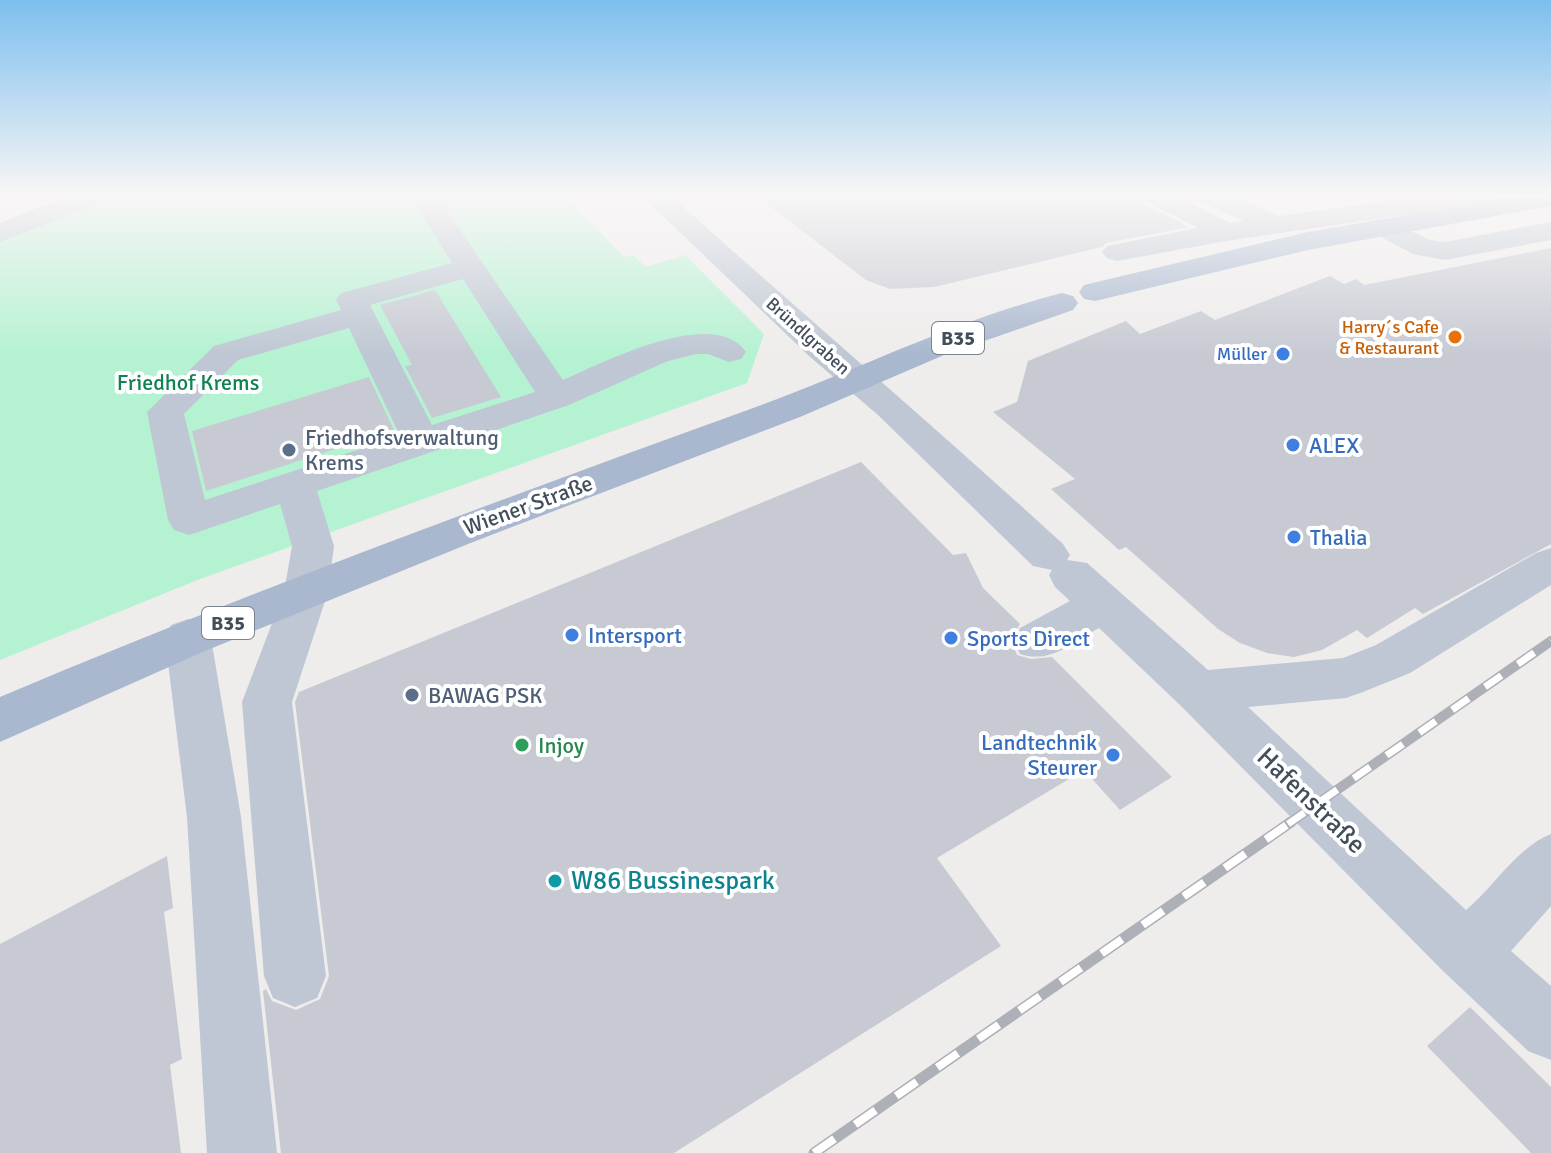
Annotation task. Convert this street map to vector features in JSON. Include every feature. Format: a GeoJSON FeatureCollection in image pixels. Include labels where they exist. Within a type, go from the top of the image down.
{"type":"FeatureCollection","features":[{"type":"Feature","properties":{"kind":"main road"},"geometry":{"type":"LineString","coordinates":[[1095,292],[1280,248]]}},
{"type":"Feature","properties":{"kind":"main road","name":"Wiener Straße"},"geometry":{"type":"LineString","coordinates":[[0,720],[188,638],[458,531],[777,413],[932,348],[1062,303]]}},
{"type":"Feature","properties":{"kind":"street"},"geometry":{"type":"LineString","coordinates":[[458,248],[556,397]]}},
{"type":"Feature","properties":{"kind":"street","name":"Bründlgraben"},"geometry":{"type":"LineString","coordinates":[[712,248],[857,380]]}},
{"type":"Feature","properties":{"kind":"street"},"geometry":{"type":"LineString","coordinates":[[1117,252],[1140,248]]}},
{"type":"Feature","properties":{"kind":"street"},"geometry":{"type":"LineString","coordinates":[[1423,248],[1445,251],[1462,248]]}},
{"type":"Feature","properties":{"kind":"street"},"geometry":{"type":"LineString","coordinates":[[422,442],[352,300],[471,267]]}},
{"type":"Feature","properties":{"kind":"street"},"geometry":{"type":"LineString","coordinates":[[359,315],[226,353],[165,412],[189,520],[556,397],[623,366],[688,345],[713,344],[729,352]]}},
{"type":"Feature","properties":{"kind":"street","name":"Hafenstraße"},"geometry":{"type":"LineString","coordinates":[[857,380],[891,407],[1198,691],[1465,951],[1551,1028]]}},
{"type":"Feature","properties":{"kind":"street"},"geometry":{"type":"LineString","coordinates":[[295,484],[313,546],[306,592],[267,702],[295,976]]}},
{"type":"Feature","properties":{"kind":"street"},"geometry":{"type":"LineString","coordinates":[[1198,691],[1346,678],[1405,652],[1551,564]]}},
{"type":"Feature","properties":{"kind":"street"},"geometry":{"type":"LineString","coordinates":[[1037,641],[1074,578]]}},
{"type":"Feature","properties":{"kind":"street"},"geometry":{"type":"LineString","coordinates":[[188,638],[214,817],[242,1153]]}},
{"type":"Feature","properties":{"kind":"street"},"geometry":{"type":"LineString","coordinates":[[1465,951],[1507,914],[1551,861]]}},
{"type":"Feature","properties":{"kind":"green space","name":"Friedhof Krems"},"geometry":{"type":"Polygon","coordinates":[[[0,248],[615,248],[624,257],[633,255],[646,267],[685,255],[764,334],[747,383],[200,579],[0,660],[0,248]]]}},
{"type":"Feature","properties":{"kind":"building"},"geometry":{"type":"Polygon","coordinates":[[[824,248],[1099,248],[934,287],[890,289],[866,280],[824,248]]]}},
{"type":"Feature","properties":{"kind":"building","name":"ALEX"},"geometry":{"type":"Polygon","coordinates":[[[1551,248],[1551,544],[1423,614],[1415,608],[1367,638],[1357,630],[1322,650],[1294,657],[1267,653],[1240,643],[1218,629],[1126,547],[1119,550],[1051,489],[1075,479],[993,412],[1017,402],[1028,361],[1126,321],[1140,334],[1201,311],[1215,320],[1330,276],[1344,284],[1356,279],[1364,285],[1551,248]]]}},
{"type":"Feature","properties":{"kind":"building"},"geometry":{"type":"Polygon","coordinates":[[[435,290],[501,397],[432,418],[405,366],[412,365],[380,305],[435,290]]]}},
{"type":"Feature","properties":{"kind":"building"},"geometry":{"type":"Polygon","coordinates":[[[369,377],[394,430],[206,491],[192,431],[369,377]]]}},
{"type":"Feature","properties":{"kind":"building","name":"W86 Bussinespark"},"geometry":{"type":"Polygon","coordinates":[[[861,462],[953,555],[966,553],[983,588],[1020,624],[1011,640],[1017,655],[1031,659],[1052,657],[1172,777],[1120,810],[1084,770],[937,858],[1001,946],[674,1153],[281,1153],[263,991],[266,989],[272,1001],[296,1010],[320,999],[329,976],[295,702],[299,692],[861,462]]]}},
{"type":"Feature","properties":{"kind":"building"},"geometry":{"type":"Polygon","coordinates":[[[167,856],[173,908],[164,912],[182,1059],[170,1065],[181,1153],[0,1153],[0,944],[167,856]]]}},
{"type":"Feature","properties":{"kind":"building"},"geometry":{"type":"Polygon","coordinates":[[[1470,1007],[1551,1087],[1551,1153],[1531,1153],[1427,1046],[1470,1007]]]}},
{"type":"Feature","properties":{"kind":"railway"},"geometry":{"type":"LineString","coordinates":[[1288,824],[1551,641]]}},
{"type":"Feature","properties":{"kind":"railway"},"geometry":{"type":"LineString","coordinates":[[814,1153],[1291,822]]}},
{"type":"Feature","properties":{"kind":"place","name":"Harry´s Cafe & Restaurant"},"geometry":{"type":"Point","coordinates":[1455,337]}},
{"type":"Feature","properties":{"kind":"place","name":"Müller"},"geometry":{"type":"Point","coordinates":[1283,354]}},
{"type":"Feature","properties":{"kind":"place","name":"ALEX"},"geometry":{"type":"Point","coordinates":[1293,445]}},
{"type":"Feature","properties":{"kind":"place","name":"Friedhofsverwaltung Krems"},"geometry":{"type":"Point","coordinates":[289,450]}},
{"type":"Feature","properties":{"kind":"place","name":"Thalia"},"geometry":{"type":"Point","coordinates":[1294,537]}},
{"type":"Feature","properties":{"kind":"place","name":"Intersport"},"geometry":{"type":"Point","coordinates":[572,635]}},
{"type":"Feature","properties":{"kind":"place","name":"Sports Direct"},"geometry":{"type":"Point","coordinates":[951,638]}},
{"type":"Feature","properties":{"kind":"place","name":"BAWAG PSK"},"geometry":{"type":"Point","coordinates":[412,695]}},
{"type":"Feature","properties":{"kind":"place","name":"Injoy"},"geometry":{"type":"Point","coordinates":[522,745]}},
{"type":"Feature","properties":{"kind":"place","name":"Landtechnik Steurer"},"geometry":{"type":"Point","coordinates":[1113,755]}},
{"type":"Feature","properties":{"kind":"place","name":"W86 Bussinespark"},"geometry":{"type":"Point","coordinates":[555,881]}}]}
